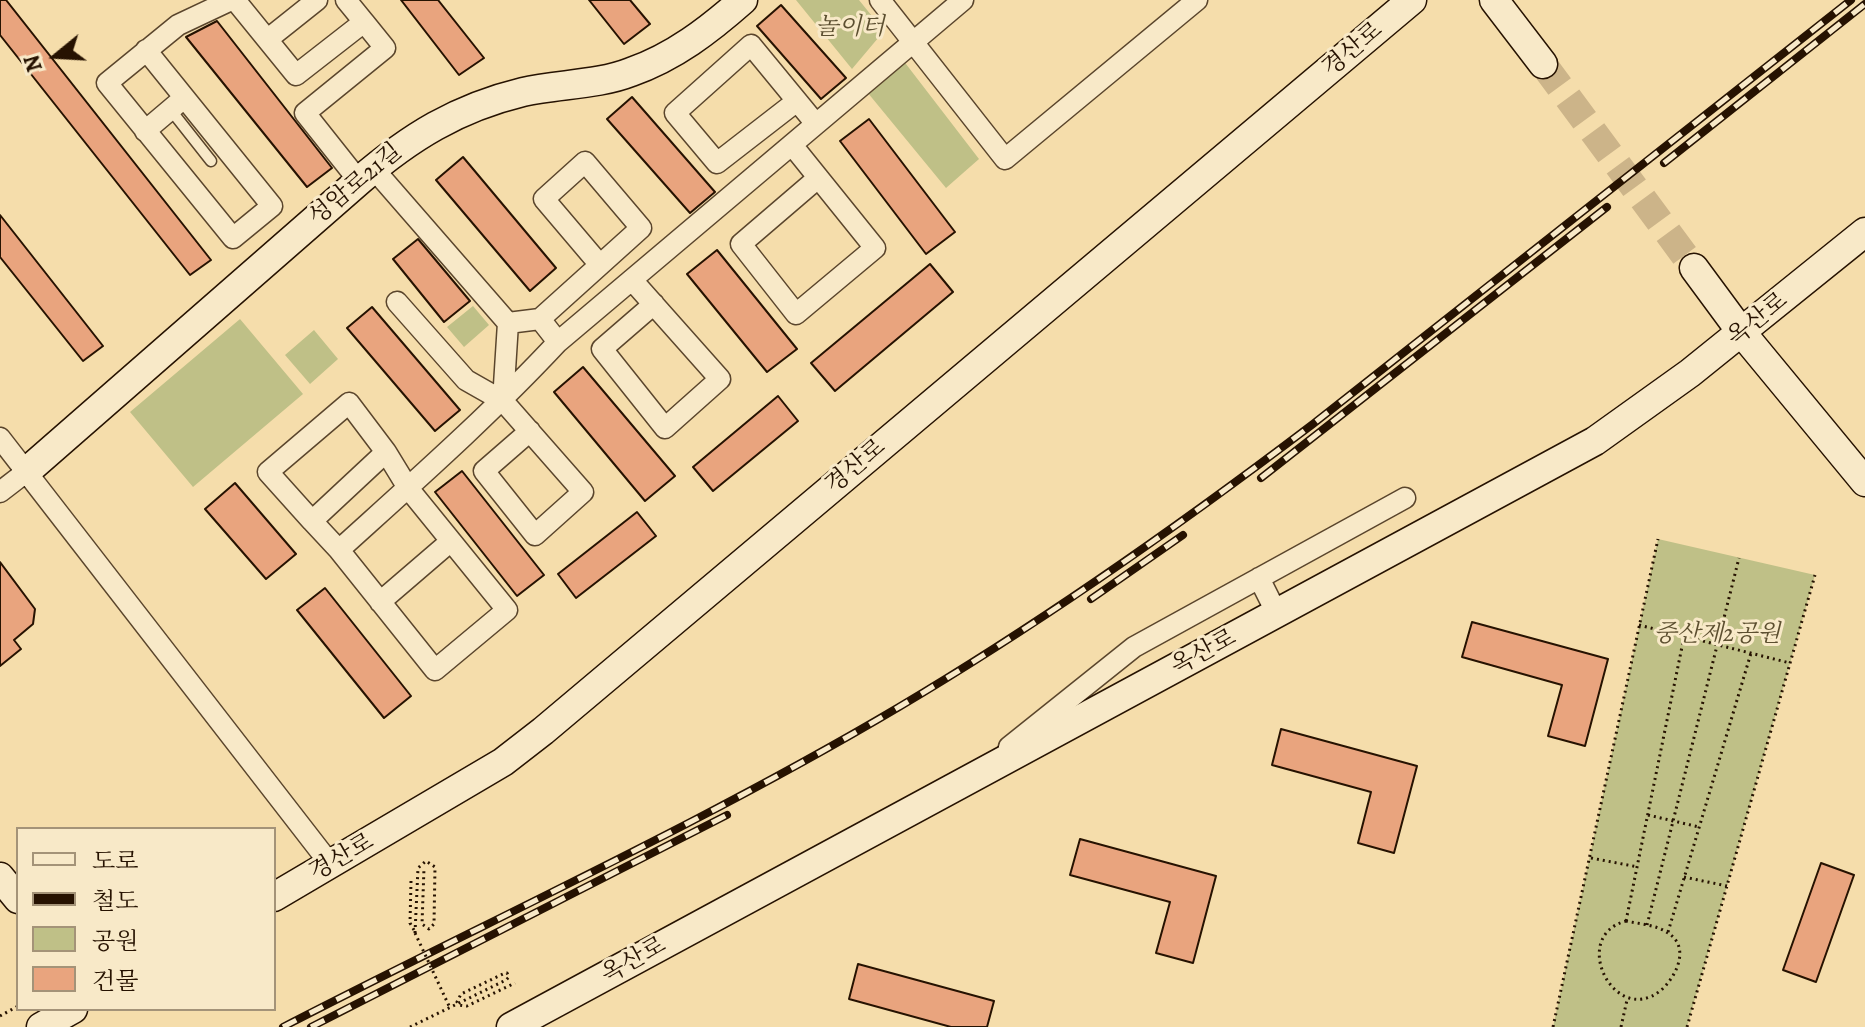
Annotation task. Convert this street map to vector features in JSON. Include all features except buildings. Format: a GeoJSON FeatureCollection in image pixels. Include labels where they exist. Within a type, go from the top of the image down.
{"type":"FeatureCollection","features":[{"type":"Feature","properties":{"kind":"street"},"geometry":{"type":"LineString","coordinates":[[146,50],[177,104],[272,206],[233,238],[107,83],[146,50],[178,25],[233,0],[296,75],[364,22]]}},
{"type":"Feature","properties":{"kind":"street"},"geometry":{"type":"LineString","coordinates":[[268,39],[317,0]]}},
{"type":"Feature","properties":{"kind":"street"},"geometry":{"type":"LineString","coordinates":[[346,0],[385,48],[305,113],[508,323],[503,401]]}},
{"type":"Feature","properties":{"kind":"street"},"geometry":{"type":"LineString","coordinates":[[880,0],[1005,159],[1197,0]]}},
{"type":"Feature","properties":{"kind":"street"},"geometry":{"type":"LineString","coordinates":[[339,550],[503,401],[558,342],[963,0]]}},
{"type":"Feature","properties":{"kind":"street","name":"경산로"},"geometry":{"type":"LineString","coordinates":[[276,896],[503,762],[543,731],[1412,0]]}},
{"type":"Feature","properties":{"kind":"street"},"geometry":{"type":"LineString","coordinates":[[1494,0],[1543,64]]}},
{"type":"Feature","properties":{"kind":"street","name":"성암로21길"},"geometry":{"type":"LineString","coordinates":[[26,472],[366,174],[411,139],[440,122],[525,92],[628,74],[685,46],[727,5]]}},
{"type":"Feature","properties":{"kind":"street"},"geometry":{"type":"LineString","coordinates":[[797,101],[717,163],[675,113],[751,45],[816,124]]}},
{"type":"Feature","properties":{"kind":"street"},"geometry":{"type":"LineString","coordinates":[[145,131],[177,104]]}},
{"type":"Feature","properties":{"kind":"street"},"geometry":{"type":"LineString","coordinates":[[792,145],[875,248],[796,314],[741,244],[818,178]]}},
{"type":"Feature","properties":{"kind":"street"},"geometry":{"type":"LineString","coordinates":[[508,323],[540,319],[600,265],[641,228],[585,162],[544,199],[600,265]]}},
{"type":"Feature","properties":{"kind":"street","name":"옥산로"},"geometry":{"type":"LineString","coordinates":[[511,1027],[1595,441],[1742,333],[1865,232]]}},
{"type":"Feature","properties":{"kind":"street"},"geometry":{"type":"LineString","coordinates":[[1694,268],[1742,333],[1865,482]]}},
{"type":"Feature","properties":{"kind":"street"},"geometry":{"type":"LineString","coordinates":[[632,280],[654,304],[720,379],[665,428],[602,349],[654,304]]}},
{"type":"Feature","properties":{"kind":"street"},"geometry":{"type":"LineString","coordinates":[[397,302],[466,380],[503,401],[530,431],[583,492],[535,535],[484,471],[530,431]]}},
{"type":"Feature","properties":{"kind":"street"},"geometry":{"type":"LineString","coordinates":[[540,319],[558,342]]}},
{"type":"Feature","properties":{"kind":"street"},"geometry":{"type":"LineString","coordinates":[[349,403],[386,452],[408,488],[507,610],[435,670],[339,550],[268,472],[349,403]]}},
{"type":"Feature","properties":{"kind":"street"},"geometry":{"type":"LineString","coordinates":[[0,438],[331,865]]}},
{"type":"Feature","properties":{"kind":"street"},"geometry":{"type":"LineString","coordinates":[[312,521],[386,452]]}},
{"type":"Feature","properties":{"kind":"street"},"geometry":{"type":"LineString","coordinates":[[0,492],[26,472]]}},
{"type":"Feature","properties":{"kind":"street"},"geometry":{"type":"LineString","coordinates":[[965,782],[1134,647],[1405,498]]}},
{"type":"Feature","properties":{"kind":"street"},"geometry":{"type":"LineString","coordinates":[[380,602],[451,541]]}},
{"type":"Feature","properties":{"kind":"street"},"geometry":{"type":"LineString","coordinates":[[1259,578],[1277,614]]}},
{"type":"Feature","properties":{"kind":"street"},"geometry":{"type":"LineString","coordinates":[[0,877],[16,897]]}},
{"type":"Feature","properties":{"kind":"street"},"geometry":{"type":"LineString","coordinates":[[41,1027],[69,1011]]}},
{"type":"Feature","properties":{"kind":"lane"},"geometry":{"type":"LineString","coordinates":[[177,104],[211,161]]}},
{"type":"Feature","properties":{"kind":"path"},"geometry":{"type":"LineString","coordinates":[[1553,1027],[1658,539]]}},
{"type":"Feature","properties":{"kind":"path"},"geometry":{"type":"LineString","coordinates":[[1647,925],[1739,558]]}},
{"type":"Feature","properties":{"kind":"path"},"geometry":{"type":"LineString","coordinates":[[1687,1027],[1815,575]]}},
{"type":"Feature","properties":{"kind":"path"},"geometry":{"type":"LineString","coordinates":[[1639,625],[1790,663]]}},
{"type":"Feature","properties":{"kind":"path"},"geometry":{"type":"LineString","coordinates":[[1626,921],[1684,637]]}},
{"type":"Feature","properties":{"kind":"path"},"geometry":{"type":"LineString","coordinates":[[1668,932],[1751,653]]}},
{"type":"Feature","properties":{"kind":"path"},"geometry":{"type":"LineString","coordinates":[[1648,815],[1699,827]]}},
{"type":"Feature","properties":{"kind":"path"},"geometry":{"type":"LineString","coordinates":[[1589,857],[1638,867]]}},
{"type":"Feature","properties":{"kind":"path"},"geometry":{"type":"LineString","coordinates":[[415,933],[418,868],[426,861],[435,867],[434,924],[429,929],[422,924],[424,868]]}},
{"type":"Feature","properties":{"kind":"path"},"geometry":{"type":"LineString","coordinates":[[1684,877],[1727,886]]}},
{"type":"Feature","properties":{"kind":"path"},"geometry":{"type":"LineString","coordinates":[[411,881],[410,923],[450,1008]]}},
{"type":"Feature","properties":{"kind":"path"},"geometry":{"type":"LineString","coordinates":[[1626,921],[1647,925],[1668,932],[1677,941],[1679,962],[1666,986],[1653,996],[1628,998],[1615,992],[1605,980],[1600,965],[1600,949],[1605,934],[1614,924],[1626,921]]}},
{"type":"Feature","properties":{"kind":"path"},"geometry":{"type":"LineString","coordinates":[[410,1027],[450,1008],[464,1001],[478,994],[506,980],[510,974],[503,974],[461,994],[457,1002],[459,1005],[467,1006],[515,983]]}},
{"type":"Feature","properties":{"kind":"path"},"geometry":{"type":"LineString","coordinates":[[1621,1027],[1628,998]]}},
{"type":"Feature","properties":{"kind":"green space","name":"놀이터"},"geometry":{"type":"Polygon","coordinates":[[[796,0],[859,0],[884,31],[852,69],[796,0]]]}},
{"type":"Feature","properties":{"kind":"green space"},"geometry":{"type":"Polygon","coordinates":[[[896,51],[979,159],[946,188],[863,87],[896,51]]]}},
{"type":"Feature","properties":{"kind":"green space"},"geometry":{"type":"Polygon","coordinates":[[[473,306],[489,325],[464,347],[447,327],[473,306]]]}},
{"type":"Feature","properties":{"kind":"green space"},"geometry":{"type":"Polygon","coordinates":[[[240,319],[303,394],[193,487],[130,412],[240,319]]]}},
{"type":"Feature","properties":{"kind":"green space"},"geometry":{"type":"Polygon","coordinates":[[[314,330],[338,359],[310,384],[285,355],[314,330]]]}},
{"type":"Feature","properties":{"kind":"green space","name":"중산제2공원"},"geometry":{"type":"Polygon","coordinates":[[[1658,539],[1815,575],[1687,1027],[1553,1027],[1658,539]]]}},
{"type":"Feature","properties":{"kind":"tunnel"},"geometry":{"type":"LineString","coordinates":[[1543,64],[1694,268]]}},
{"type":"Feature","properties":{"kind":"railway"},"geometry":{"type":"LineString","coordinates":[[283,1027],[748,792],[899,707],[1006,641],[1213,499],[1313,424],[1851,0]]}},
{"type":"Feature","properties":{"kind":"railway"},"geometry":{"type":"LineString","coordinates":[[1664,163],[1865,4]]}},
{"type":"Feature","properties":{"kind":"railway"},"geometry":{"type":"LineString","coordinates":[[1261,478],[1607,207]]}},
{"type":"Feature","properties":{"kind":"railway"},"geometry":{"type":"LineString","coordinates":[[1091,599],[1183,535]]}},
{"type":"Feature","properties":{"kind":"railway"},"geometry":{"type":"LineString","coordinates":[[311,1027],[727,815]]}}]}
